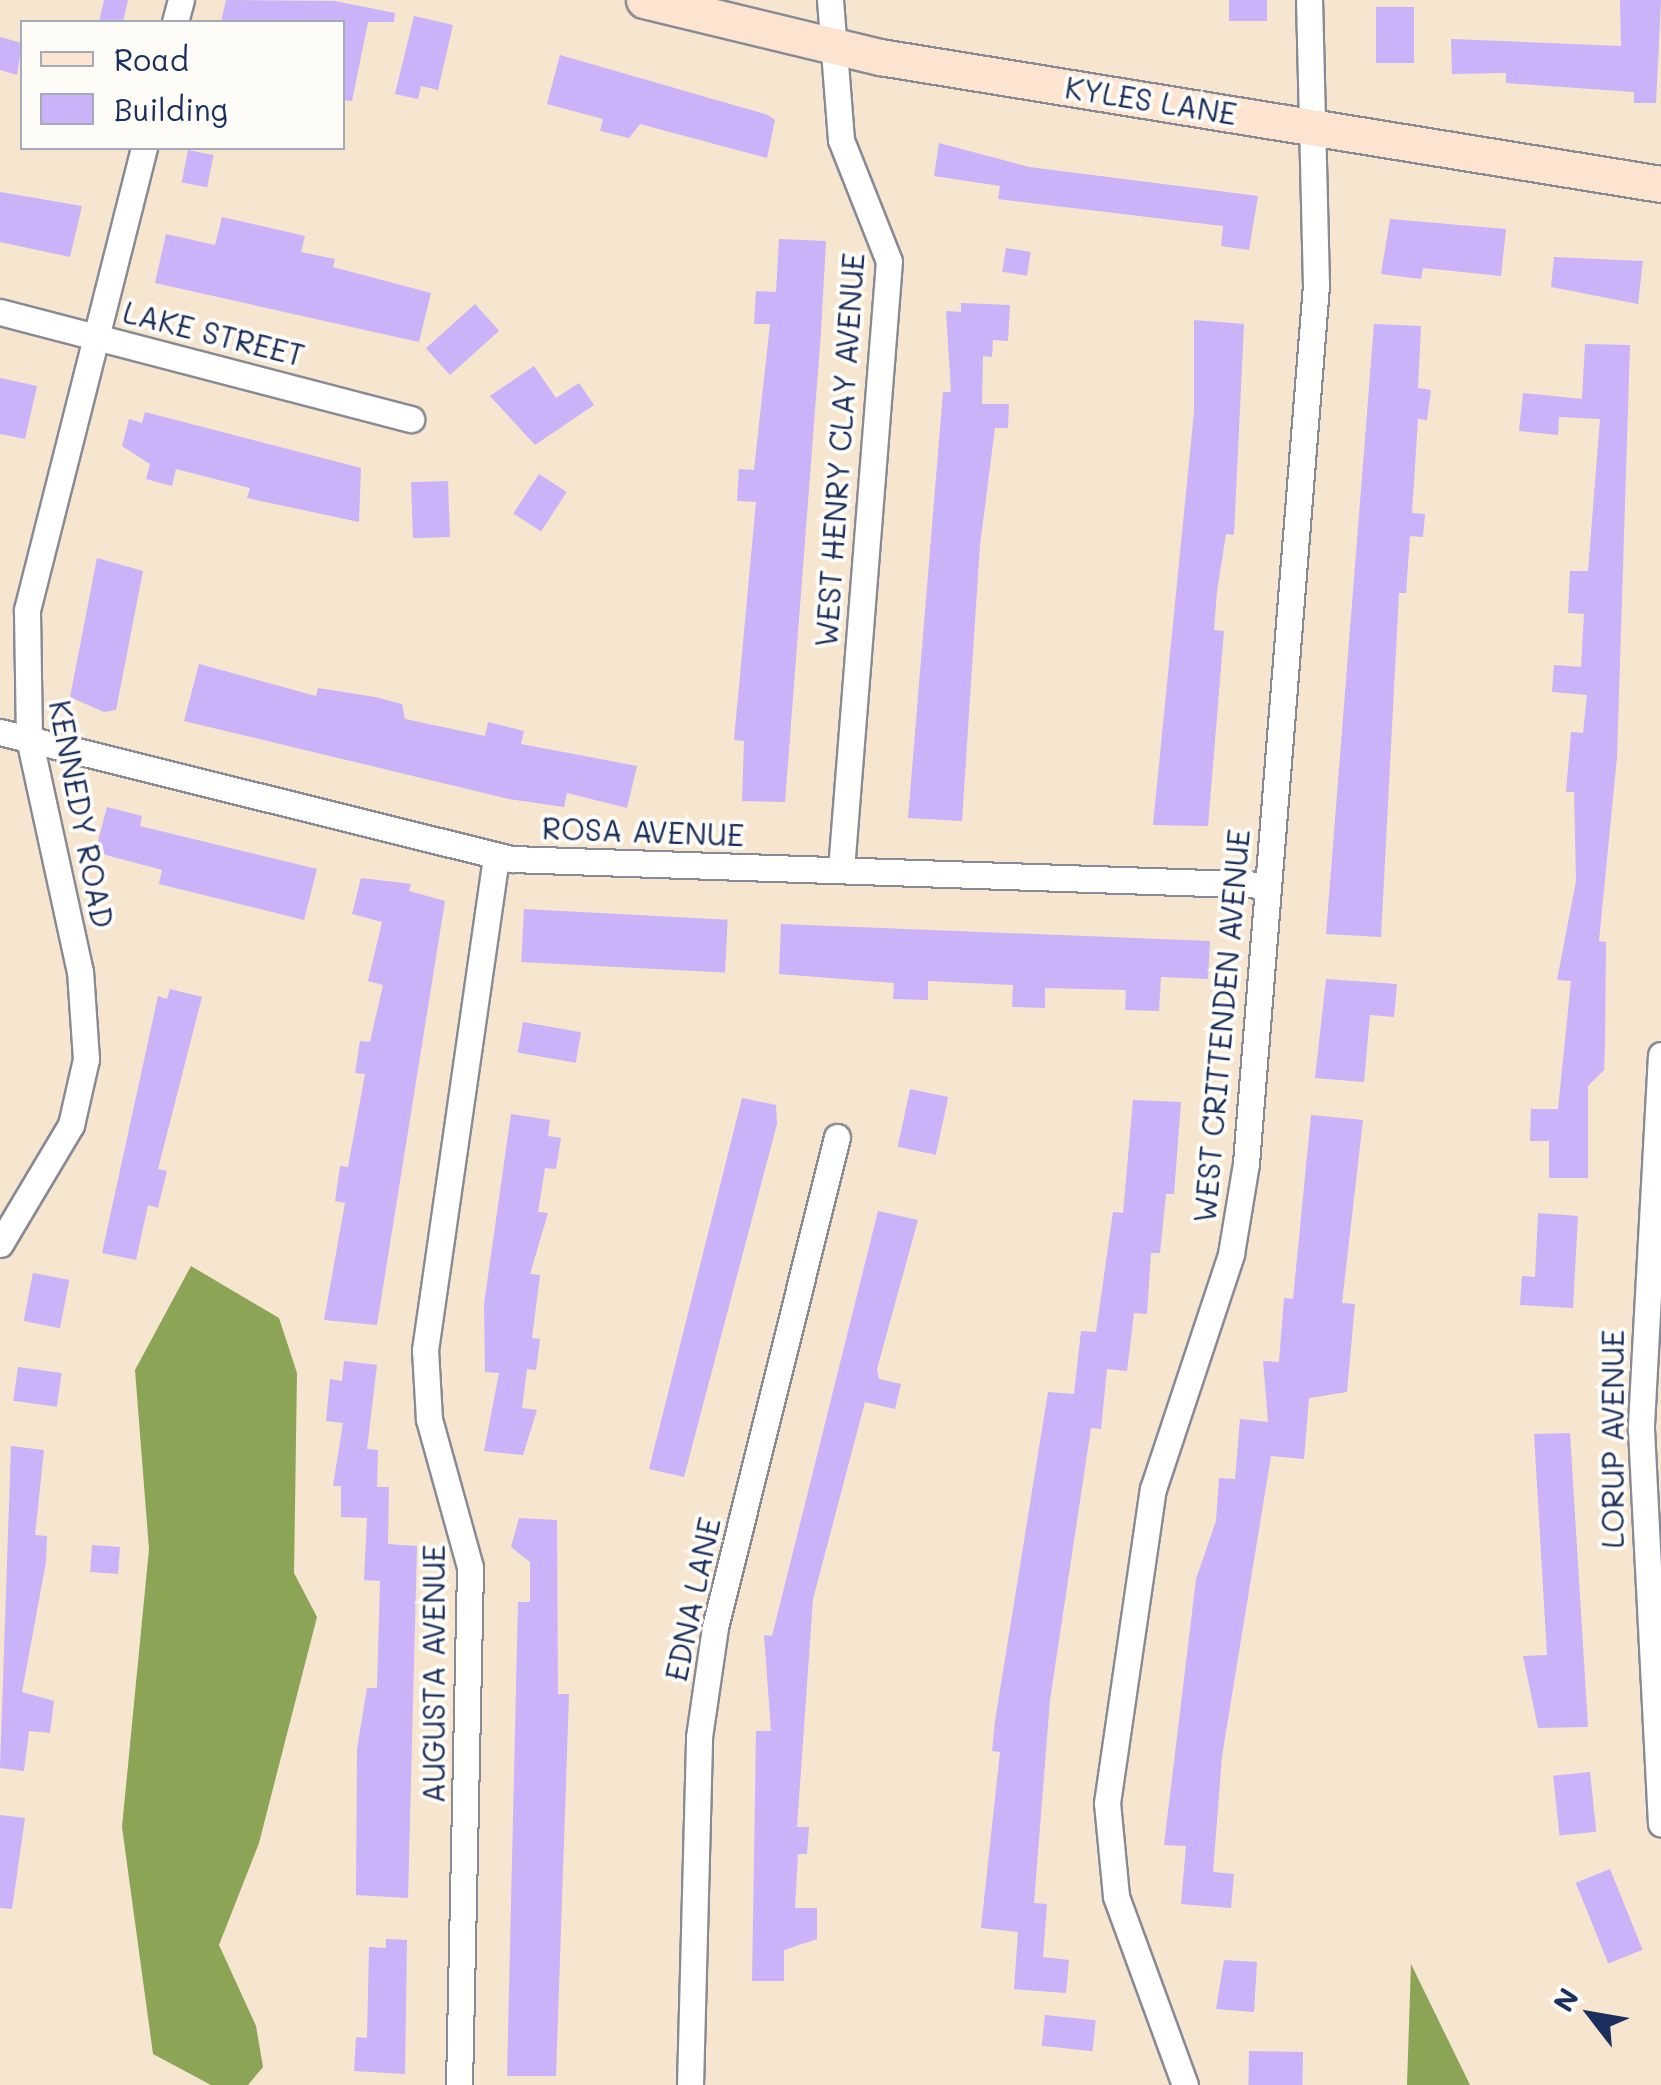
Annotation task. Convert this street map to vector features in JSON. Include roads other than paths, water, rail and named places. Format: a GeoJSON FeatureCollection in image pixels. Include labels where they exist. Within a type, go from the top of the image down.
{"type":"FeatureCollection","features":[{"type":"Feature","properties":{"kind":"main road","name":"KYLES LANE"},"geometry":{"type":"LineString","coordinates":[[644,0],[831,45],[1661,184]]}},
{"type":"Feature","properties":{"kind":"street","name":"WEST HENRY CLAY AVENUE"},"geometry":{"type":"LineString","coordinates":[[830,0],[841,140],[889,261],[841,870]]}},
{"type":"Feature","properties":{"kind":"street","name":"WEST CRITTENDEN AVENUE"},"geometry":{"type":"LineString","coordinates":[[1185,2085],[1116,1896],[1107,1802],[1153,1489],[1231,1254],[1268,885],[1316,286],[1309,0]]}},
{"type":"Feature","properties":{"kind":"street","name":"KENNEDY ROAD"},"geometry":{"type":"LineString","coordinates":[[0,1244],[71,1125],[86,1059],[80,972],[29,739],[27,610],[143,150]]}},
{"type":"Feature","properties":{"kind":"street","name":"LAKE STREET"},"geometry":{"type":"LineString","coordinates":[[0,312],[411,419]]}},
{"type":"Feature","properties":{"kind":"street","name":"ROSA AVENUE"},"geometry":{"type":"LineString","coordinates":[[0,732],[496,856],[1268,885]]}},
{"type":"Feature","properties":{"kind":"street","name":"AUGUSTA AVENUE"},"geometry":{"type":"LineString","coordinates":[[459,2085],[470,1567],[429,1419],[425,1350],[496,856]]}},
{"type":"Feature","properties":{"kind":"street","name":"LORUP AVENUE"},"geometry":{"type":"LineString","coordinates":[[1661,1055],[1653,1295],[1655,1653],[1661,1822]]}},
{"type":"Feature","properties":{"kind":"street","name":"EDNA LANE"},"geometry":{"type":"LineString","coordinates":[[690,2085],[699,1736],[715,1627],[837,1137]]}}]}
